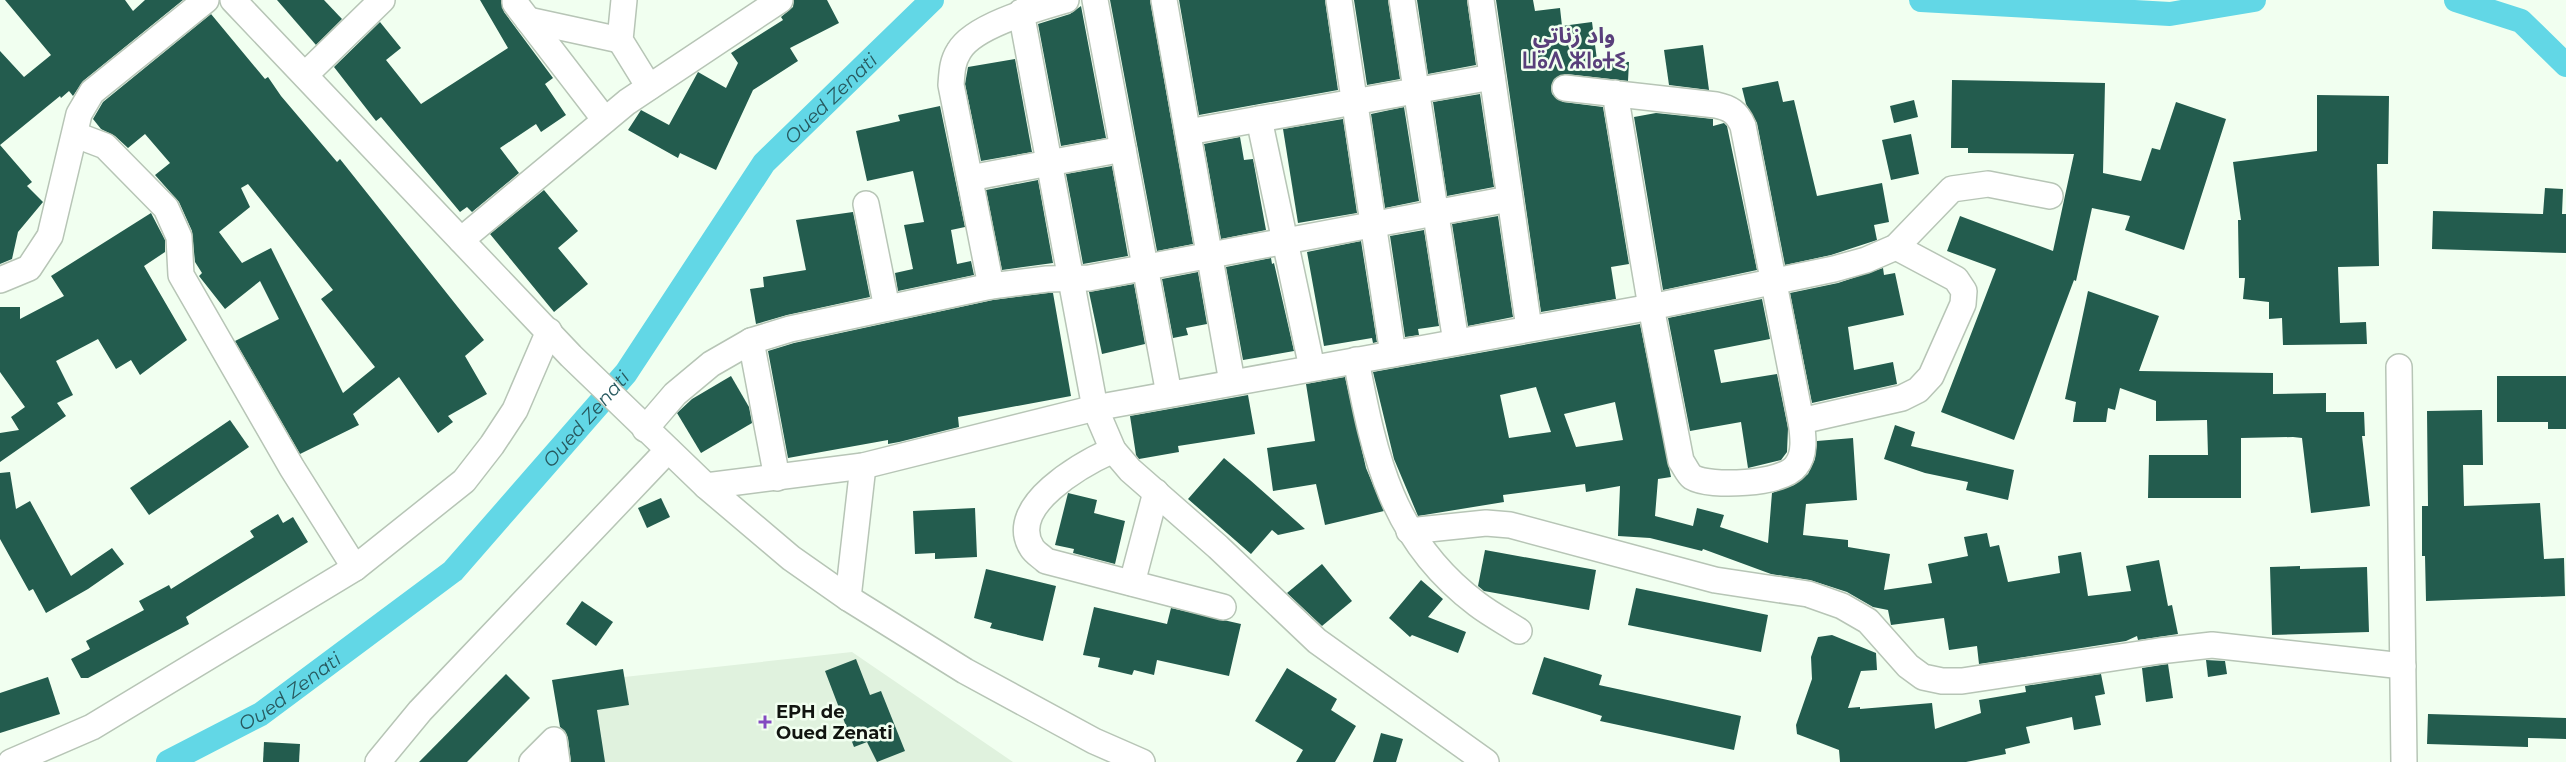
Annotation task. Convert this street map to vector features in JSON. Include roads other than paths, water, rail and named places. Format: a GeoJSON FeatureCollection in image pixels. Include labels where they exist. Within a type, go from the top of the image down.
{"type":"FeatureCollection","features":[{"type":"Feature","properties":{"kind":"street"},"geometry":{"type":"LineString","coordinates":[[0,280],[29,268],[50,236],[76,135],[79,114],[92,92],[206,0]]}},
{"type":"Feature","properties":{"kind":"street"},"geometry":{"type":"LineString","coordinates":[[233,0],[571,356],[706,486],[791,558],[848,598],[965,671],[1094,741],[1142,762]]}},
{"type":"Feature","properties":{"kind":"street"},"geometry":{"type":"LineString","coordinates":[[304,75],[382,0]]}},
{"type":"Feature","properties":{"kind":"street"},"geometry":{"type":"LineString","coordinates":[[624,0],[620,40],[649,87]]}},
{"type":"Feature","properties":{"kind":"street"},"geometry":{"type":"LineString","coordinates":[[461,240],[605,120],[649,87],[780,0]]}},
{"type":"Feature","properties":{"kind":"street"},"geometry":{"type":"LineString","coordinates":[[991,286],[952,84],[952,66],[959,50],[975,36],[1021,12],[1066,0]]}},
{"type":"Feature","properties":{"kind":"street"},"geometry":{"type":"LineString","coordinates":[[1095,0],[1169,394]]}},
{"type":"Feature","properties":{"kind":"street"},"geometry":{"type":"LineString","coordinates":[[1164,0],[1232,382]]}},
{"type":"Feature","properties":{"kind":"street"},"geometry":{"type":"LineString","coordinates":[[1339,0],[1392,354]]}},
{"type":"Feature","properties":{"kind":"street"},"geometry":{"type":"LineString","coordinates":[[1402,0],[1456,342]]}},
{"type":"Feature","properties":{"kind":"street"},"geometry":{"type":"LineString","coordinates":[[1481,0],[1529,328]]}},
{"type":"Feature","properties":{"kind":"street"},"geometry":{"type":"LineString","coordinates":[[522,10],[620,40]]}},
{"type":"Feature","properties":{"kind":"street"},"geometry":{"type":"LineString","coordinates":[[522,10],[605,120]]}},
{"type":"Feature","properties":{"kind":"street"},"geometry":{"type":"LineString","coordinates":[[1021,12],[1095,408],[1113,450],[1317,641],[1486,762]]}},
{"type":"Feature","properties":{"kind":"street"},"geometry":{"type":"LineString","coordinates":[[1188,132],[1492,78]]}},
{"type":"Feature","properties":{"kind":"street"},"geometry":{"type":"LineString","coordinates":[[1564,88],[1615,93],[1729,107],[1738,115],[1742,126],[1801,421],[1804,446],[1797,466],[1783,476],[1755,481],[1712,483],[1692,476],[1681,461],[1651,307],[1615,93]]}},
{"type":"Feature","properties":{"kind":"street"},"geometry":{"type":"LineString","coordinates":[[1260,119],[1312,368]]}},
{"type":"Feature","properties":{"kind":"street"},"geometry":{"type":"LineString","coordinates":[[76,135],[105,146],[166,208],[179,237],[181,275],[292,468],[355,568]]}},
{"type":"Feature","properties":{"kind":"street"},"geometry":{"type":"LineString","coordinates":[[970,178],[1123,149]]}},
{"type":"Feature","properties":{"kind":"street"},"geometry":{"type":"LineString","coordinates":[[706,486],[864,466],[1095,408],[1651,307],[1774,282],[1866,260],[1896,247],[1952,189],[1988,184],[2050,196]]}},
{"type":"Feature","properties":{"kind":"street"},"geometry":{"type":"LineString","coordinates":[[640,424],[710,364],[751,341],[790,329],[991,286],[1046,279],[1071,280],[1509,199]]}},
{"type":"Feature","properties":{"kind":"street"},"geometry":{"type":"LineString","coordinates":[[866,204],[886,308]]}},
{"type":"Feature","properties":{"kind":"street"},"geometry":{"type":"LineString","coordinates":[[1801,421],[1902,398],[1918,390],[1931,376],[1963,304],[1964,292],[1956,279],[1896,247]]}},
{"type":"Feature","properties":{"kind":"street"},"geometry":{"type":"LineString","coordinates":[[11,762],[92,728],[355,568],[464,481],[492,445],[515,410],[549,331]]}},
{"type":"Feature","properties":{"kind":"street"},"geometry":{"type":"LineString","coordinates":[[751,341],[777,478]]}},
{"type":"Feature","properties":{"kind":"street"},"geometry":{"type":"LineString","coordinates":[[1356,360],[1373,444],[1387,488],[1409,531],[1440,570],[1477,604],[1519,631]]}},
{"type":"Feature","properties":{"kind":"street"},"geometry":{"type":"LineString","coordinates":[[2399,367],[2404,762]]}},
{"type":"Feature","properties":{"kind":"street"},"geometry":{"type":"LineString","coordinates":[[378,762],[420,711],[668,450]]}},
{"type":"Feature","properties":{"kind":"street"},"geometry":{"type":"LineString","coordinates":[[1113,450],[1088,461],[1045,493],[1032,509],[1026,528],[1031,547],[1046,561],[1223,607]]}},
{"type":"Feature","properties":{"kind":"street"},"geometry":{"type":"LineString","coordinates":[[848,598],[864,466]]}},
{"type":"Feature","properties":{"kind":"street"},"geometry":{"type":"LineString","coordinates":[[1132,583],[1156,492]]}},
{"type":"Feature","properties":{"kind":"street"},"geometry":{"type":"LineString","coordinates":[[1409,531],[1486,524],[1510,525],[1715,580],[1808,594],[1842,606],[1868,621],[1908,666],[1923,677],[1942,681],[1962,681],[2159,651],[2212,645],[2403,666]]}},
{"type":"Feature","properties":{"kind":"street"},"geometry":{"type":"LineString","coordinates":[[532,762],[554,740],[557,762]]}},
{"type":"Feature","properties":{"kind":"waterway","name":"Oued Zenati"},"geometry":{"type":"LineString","coordinates":[[168,762],[261,714],[453,571],[626,373],[764,163],[932,0]]}},
{"type":"Feature","properties":{"kind":"waterway","name":"Oued Zenati"},"geometry":{"type":"LineString","coordinates":[[1921,0],[2170,14],[2254,0]]}},
{"type":"Feature","properties":{"kind":"waterway","name":"Oued Zenati"},"geometry":{"type":"LineString","coordinates":[[2456,0],[2521,21],[2566,65]]}},
{"type":"Feature","properties":{"kind":"place","name":"EPH de Oued Zenati"},"geometry":{"type":"Point","coordinates":[765,722]}},
{"type":"Feature","properties":{"kind":"district","name":"واد زناتي ⵡⴰⴷ ⵣⵏⴰⵜⵉ"},"geometry":{"type":"Point","coordinates":[1574,48]}}]}
